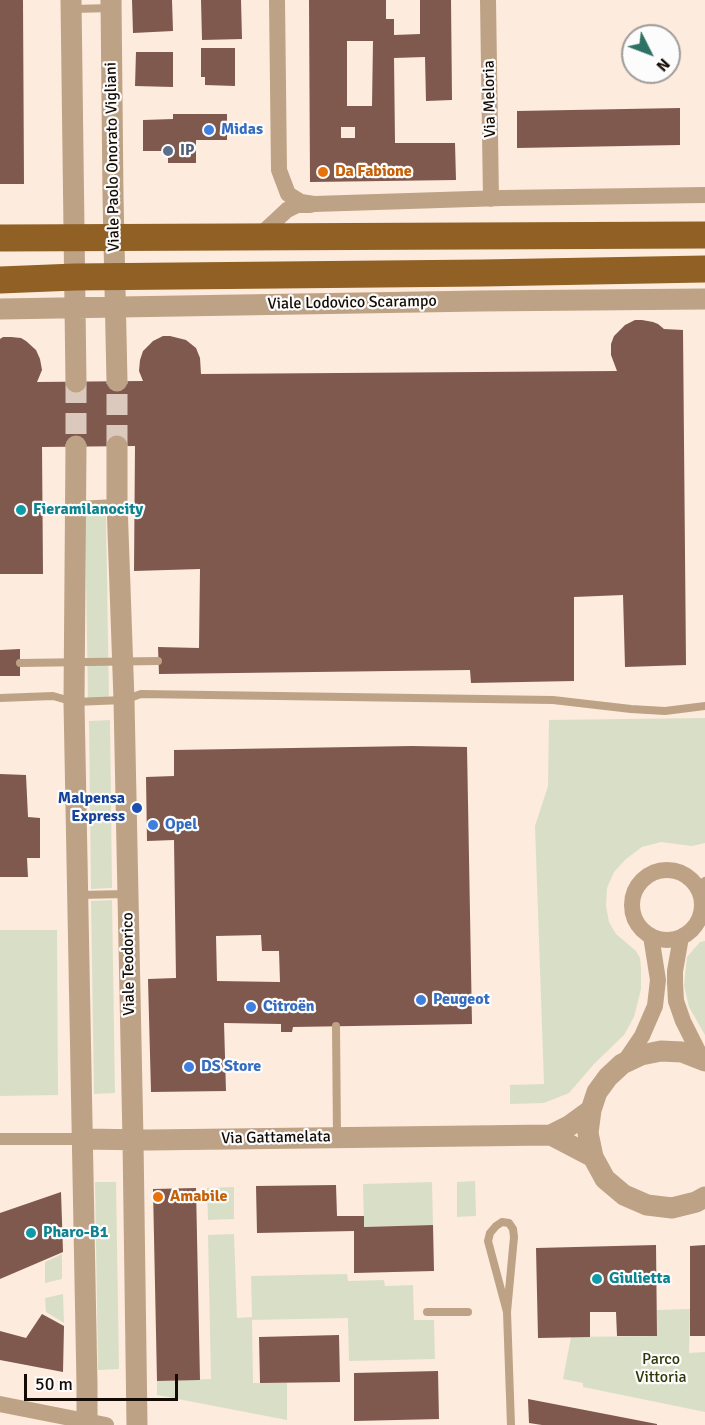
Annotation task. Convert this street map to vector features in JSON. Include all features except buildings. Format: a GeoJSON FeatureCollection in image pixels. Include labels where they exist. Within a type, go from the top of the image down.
{"type":"FeatureCollection","features":[{"type":"Feature","properties":{"kind":"main road"},"geometry":{"type":"LineString","coordinates":[[0,238],[705,235]]}},
{"type":"Feature","properties":{"kind":"main road","name":"Viale Lodovico Scarampo"},"geometry":{"type":"LineString","coordinates":[[0,280],[75,277],[705,269]]}},
{"type":"Feature","properties":{"kind":"street"},"geometry":{"type":"LineString","coordinates":[[276,0],[279,170],[288,194],[301,202],[314,204]]}},
{"type":"Feature","properties":{"kind":"street","name":"Via Meloria"},"geometry":{"type":"LineString","coordinates":[[488,0],[491,199]]}},
{"type":"Feature","properties":{"kind":"street","name":"Viale Paolo Onorato Vigliani"},"geometry":{"type":"LineString","coordinates":[[111,4],[116,307]]}},
{"type":"Feature","properties":{"kind":"street","name":"Viale Paolo Onorato Vigliani"},"geometry":{"type":"LineString","coordinates":[[71,5],[74,238]]}},
{"type":"Feature","properties":{"kind":"street"},"geometry":{"type":"LineString","coordinates":[[258,237],[287,210],[297,205],[705,195]]}},
{"type":"Feature","properties":{"kind":"street"},"geometry":{"type":"LineString","coordinates":[[74,238],[76,382]]}},
{"type":"Feature","properties":{"kind":"street","name":"Viale Lodovico Scarampo"},"geometry":{"type":"LineString","coordinates":[[0,309],[705,299]]}},
{"type":"Feature","properties":{"kind":"street"},"geometry":{"type":"LineString","coordinates":[[116,307],[117,381]]}},
{"type":"Feature","properties":{"kind":"street"},"geometry":{"type":"LineString","coordinates":[[0,1404],[93,1424],[87,1374],[74,702],[76,446]]}},
{"type":"Feature","properties":{"kind":"street","name":"Viale Teodorico"},"geometry":{"type":"LineString","coordinates":[[117,446],[128,894],[137,1425]]}},
{"type":"Feature","properties":{"kind":"street"},"geometry":{"type":"LineString","coordinates":[[668,870],[679,872],[701,884],[703,917],[681,937],[671,940],[661,939],[651,936],[635,920],[632,908],[633,897],[638,886],[646,877],[668,870]]}},
{"type":"Feature","properties":{"kind":"street"},"geometry":{"type":"LineString","coordinates":[[622,1065],[642,1036],[655,1006],[658,980],[651,936]]}},
{"type":"Feature","properties":{"kind":"street"},"geometry":{"type":"LineString","coordinates":[[681,937],[675,971],[676,1001],[683,1021],[704,1060]]}},
{"type":"Feature","properties":{"kind":"street"},"geometry":{"type":"LineString","coordinates":[[704,1060],[682,1052],[661,1051],[641,1055],[622,1065],[608,1077],[597,1092],[591,1110],[588,1133],[593,1157],[605,1179],[624,1196],[647,1205],[672,1208],[696,1202],[705,1197]]}},
{"type":"Feature","properties":{"kind":"street","name":"Via Gattamelata"},"geometry":{"type":"LineString","coordinates":[[0,1139],[133,1140],[551,1135],[569,1126],[591,1110]]}},
{"type":"Feature","properties":{"kind":"street","name":"Via Gattamelata"},"geometry":{"type":"LineString","coordinates":[[551,1135],[593,1157]]}},
{"type":"Feature","properties":{"kind":"lane","name":"Viale Paolo Onorato Vigliani"},"geometry":{"type":"LineString","coordinates":[[71,5],[111,4]]}},
{"type":"Feature","properties":{"kind":"lane"},"geometry":{"type":"LineString","coordinates":[[76,506],[117,503]]}},
{"type":"Feature","properties":{"kind":"lane"},"geometry":{"type":"LineString","coordinates":[[20,663],[158,661]]}},
{"type":"Feature","properties":{"kind":"lane"},"geometry":{"type":"LineString","coordinates":[[0,698],[53,696],[74,702],[124,700],[141,694],[553,700],[665,711],[705,706]]}},
{"type":"Feature","properties":{"kind":"lane"},"geometry":{"type":"LineString","coordinates":[[78,895],[128,894]]}},
{"type":"Feature","properties":{"kind":"lane"},"geometry":{"type":"LineString","coordinates":[[336,1026],[338,1137]]}},
{"type":"Feature","properties":{"kind":"lane"},"geometry":{"type":"LineString","coordinates":[[507,1312],[488,1241],[490,1233],[502,1222],[508,1223],[513,1229],[514,1237],[507,1312],[511,1425]]}},
{"type":"Feature","properties":{"kind":"lane"},"geometry":{"type":"LineString","coordinates":[[427,1312],[468,1312]]}},
{"type":"Feature","properties":{"kind":"green space"},"geometry":{"type":"Polygon","coordinates":[[[85,516],[106,516],[109,701],[88,702],[85,516]]]}},
{"type":"Feature","properties":{"kind":"green space"},"geometry":{"type":"Polygon","coordinates":[[[705,718],[705,843],[692,846],[661,842],[642,847],[614,872],[607,888],[606,906],[609,922],[616,934],[636,951],[640,958],[641,989],[634,1017],[624,1035],[569,1093],[544,1103],[510,1104],[510,1085],[544,1084],[535,826],[548,786],[549,720],[705,718]]]}},
{"type":"Feature","properties":{"kind":"green space"},"geometry":{"type":"Polygon","coordinates":[[[110,720],[112,888],[91,889],[89,721],[110,720]]]}},
{"type":"Feature","properties":{"kind":"green space"},"geometry":{"type":"Polygon","coordinates":[[[112,900],[115,1093],[94,1094],[91,901],[112,900]]]}},
{"type":"Feature","properties":{"kind":"green space"},"geometry":{"type":"Polygon","coordinates":[[[0,930],[57,930],[58,1095],[0,1096],[0,930]]]}},
{"type":"Feature","properties":{"kind":"green space"},"geometry":{"type":"Polygon","coordinates":[[[705,941],[705,1035],[689,1007],[684,985],[687,957],[700,942],[705,941]]]}},
{"type":"Feature","properties":{"kind":"green space"},"geometry":{"type":"Polygon","coordinates":[[[475,1181],[476,1216],[457,1217],[457,1182],[475,1181]]]}},
{"type":"Feature","properties":{"kind":"green space"},"geometry":{"type":"Polygon","coordinates":[[[95,1182],[116,1182],[119,1369],[98,1370],[95,1182]]]}},
{"type":"Feature","properties":{"kind":"green space"},"geometry":{"type":"Polygon","coordinates":[[[432,1182],[433,1225],[364,1227],[363,1184],[432,1182]]]}},
{"type":"Feature","properties":{"kind":"green space"},"geometry":{"type":"Polygon","coordinates":[[[234,1187],[234,1219],[208,1220],[207,1188],[234,1187]]]}},
{"type":"Feature","properties":{"kind":"green space"},"geometry":{"type":"Polygon","coordinates":[[[234,1234],[237,1318],[252,1317],[251,1276],[347,1274],[348,1281],[384,1280],[385,1286],[413,1285],[414,1320],[434,1320],[435,1359],[349,1361],[348,1318],[252,1320],[253,1383],[287,1383],[287,1420],[157,1395],[157,1381],[211,1379],[208,1235],[234,1234]]]}},
{"type":"Feature","properties":{"kind":"green space"},"geometry":{"type":"Polygon","coordinates":[[[62,1254],[62,1279],[45,1283],[45,1262],[62,1254]]]}},
{"type":"Feature","properties":{"kind":"green space"},"geometry":{"type":"Polygon","coordinates":[[[63,1294],[64,1323],[46,1312],[45,1298],[63,1294]]]}},
{"type":"Feature","properties":{"kind":"green space","name":"Parco Vittoria"},"geometry":{"type":"Polygon","coordinates":[[[690,1309],[689,1353],[705,1352],[705,1412],[583,1387],[583,1383],[563,1379],[571,1337],[657,1336],[657,1310],[690,1309]]]}},
{"type":"Feature","properties":{"kind":"tunnel"},"geometry":{"type":"LineString","coordinates":[[117,381],[117,446]]}},
{"type":"Feature","properties":{"kind":"tunnel"},"geometry":{"type":"LineString","coordinates":[[76,382],[76,446]]}},
{"type":"Feature","properties":{"kind":"place","name":"Midas"},"geometry":{"type":"Point","coordinates":[209,130]}},
{"type":"Feature","properties":{"kind":"place","name":"IP"},"geometry":{"type":"Point","coordinates":[168,151]}},
{"type":"Feature","properties":{"kind":"place","name":"Da Fabione"},"geometry":{"type":"Point","coordinates":[323,172]}},
{"type":"Feature","properties":{"kind":"place","name":"Fieramilanocity"},"geometry":{"type":"Point","coordinates":[21,510]}},
{"type":"Feature","properties":{"kind":"place","name":"Malpensa Express"},"geometry":{"type":"Point","coordinates":[137,808]}},
{"type":"Feature","properties":{"kind":"place","name":"Opel"},"geometry":{"type":"Point","coordinates":[153,825]}},
{"type":"Feature","properties":{"kind":"place","name":"Peugeot"},"geometry":{"type":"Point","coordinates":[421,1000]}},
{"type":"Feature","properties":{"kind":"place","name":"Citroën"},"geometry":{"type":"Point","coordinates":[251,1007]}},
{"type":"Feature","properties":{"kind":"place","name":"DS Store"},"geometry":{"type":"Point","coordinates":[189,1067]}},
{"type":"Feature","properties":{"kind":"place","name":"Amabile"},"geometry":{"type":"Point","coordinates":[158,1197]}},
{"type":"Feature","properties":{"kind":"place","name":"Pharo-B1"},"geometry":{"type":"Point","coordinates":[31,1233]}},
{"type":"Feature","properties":{"kind":"place","name":"Giulietta"},"geometry":{"type":"Point","coordinates":[597,1279]}}]}
